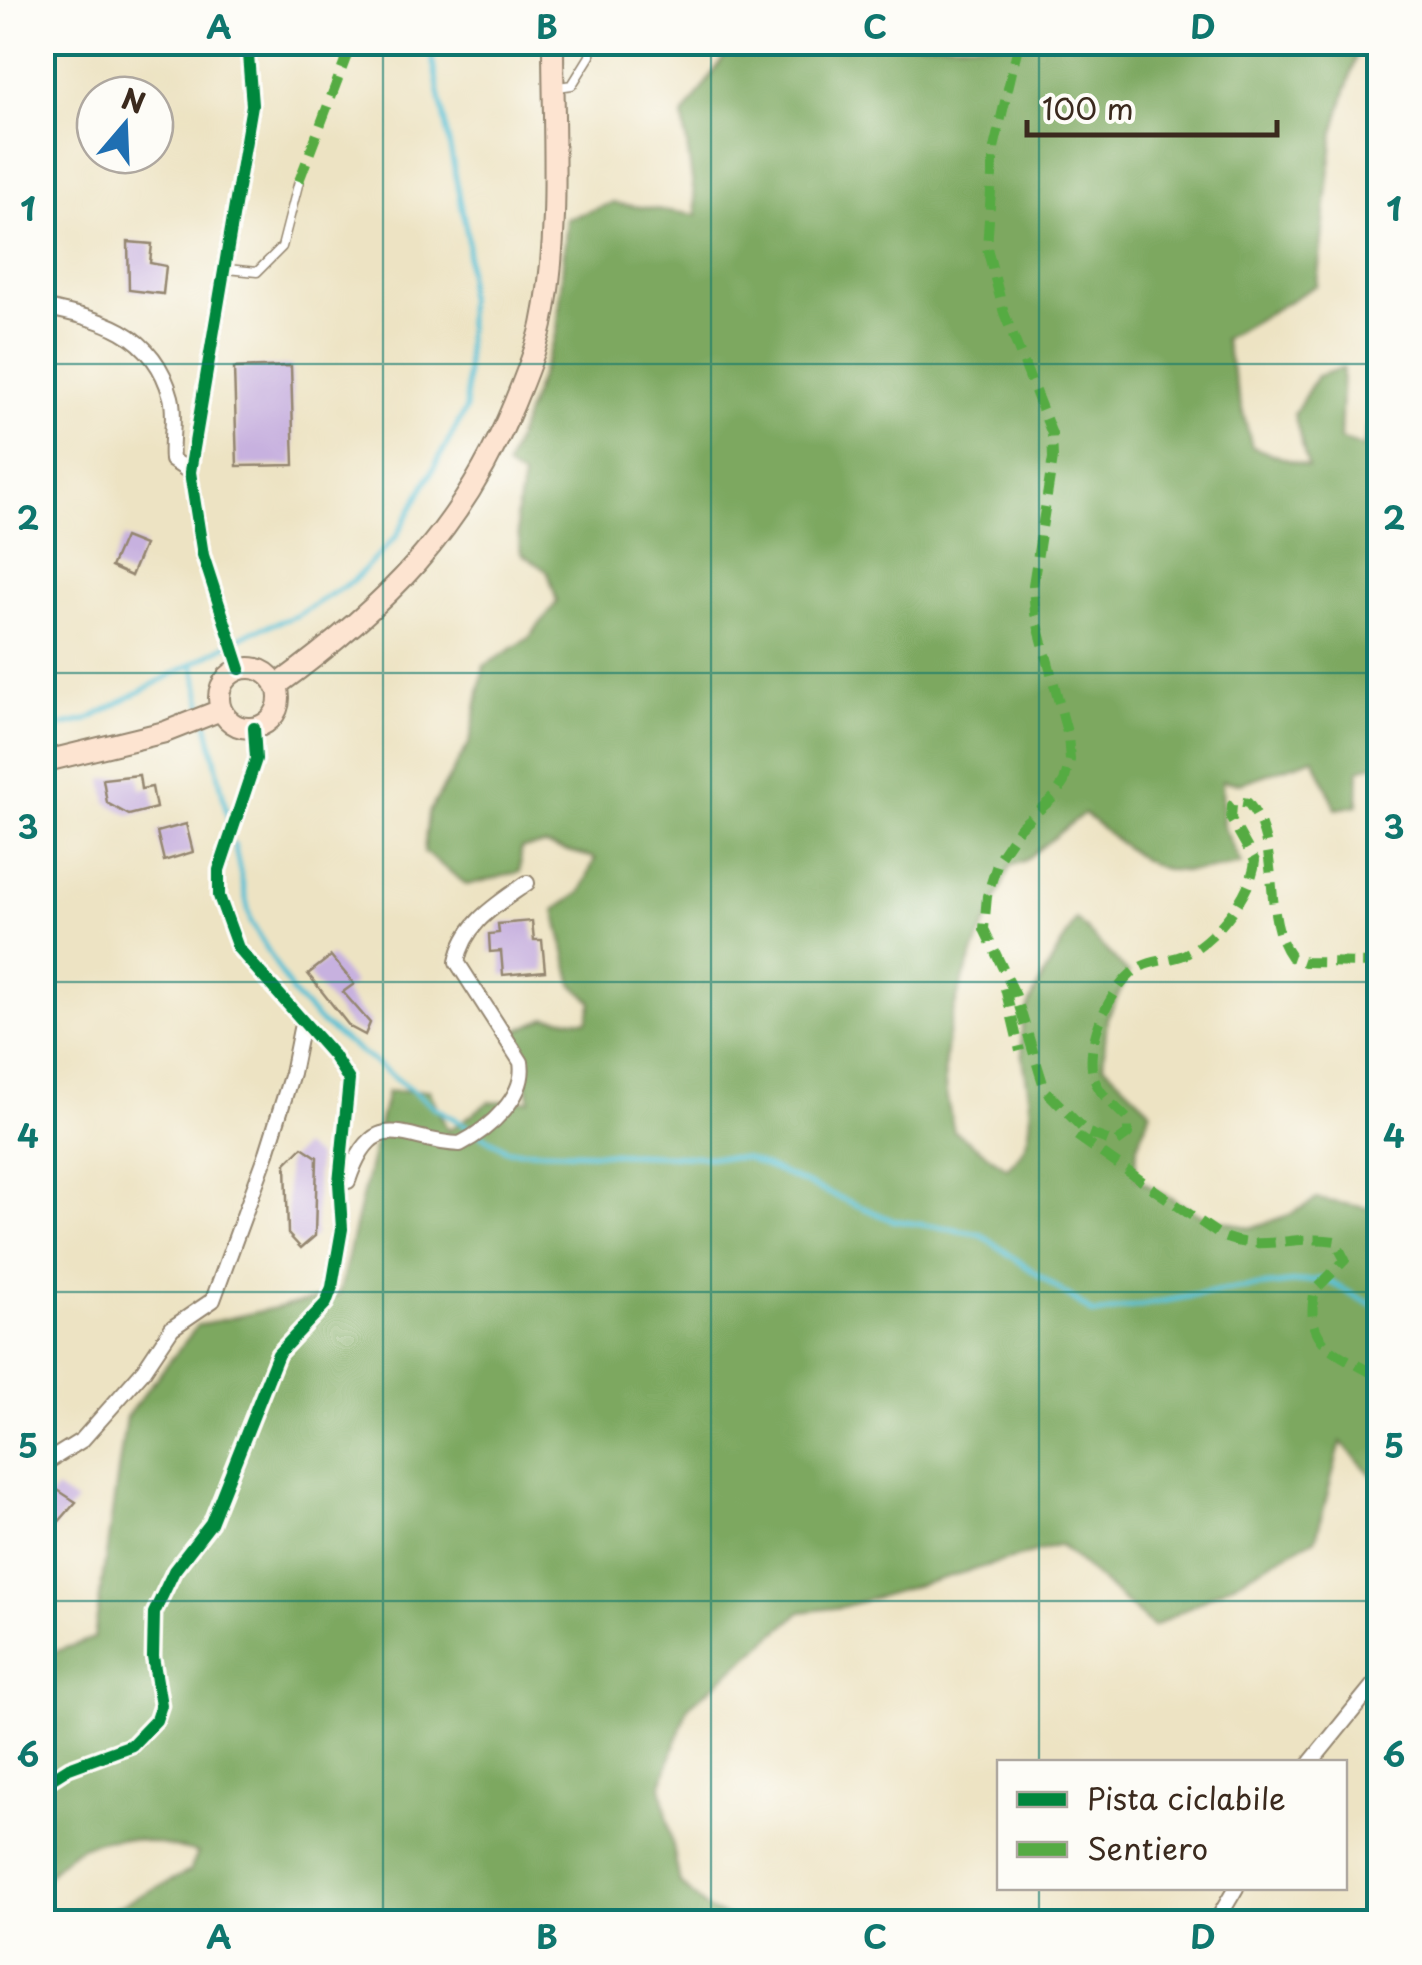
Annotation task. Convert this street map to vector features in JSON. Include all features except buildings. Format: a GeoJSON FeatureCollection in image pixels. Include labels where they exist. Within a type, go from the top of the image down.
{"type":"FeatureCollection","features":[{"type":"Feature","properties":{"kind":"main road"},"geometry":{"type":"LineString","coordinates":[[276,686],[387,598],[432,548],[495,448],[542,327],[552,228],[553,42]]}},
{"type":"Feature","properties":{"kind":"main road"},"geometry":{"type":"LineString","coordinates":[[42,762],[210,715],[254,728],[276,712],[276,686],[257,669],[237,661],[210,715]]}},
{"type":"Feature","properties":{"kind":"street"},"geometry":{"type":"LineString","coordinates":[[237,661],[203,555],[190,472],[252,105],[247,42]]}},
{"type":"Feature","properties":{"kind":"street"},"geometry":{"type":"LineString","coordinates":[[42,307],[104,320],[144,349],[172,400],[172,460],[190,472]]}},
{"type":"Feature","properties":{"kind":"street"},"geometry":{"type":"LineString","coordinates":[[42,1785],[69,1768],[132,1745],[156,1720],[161,1704],[153,1657],[154,1613],[174,1570],[211,1524],[278,1354],[326,1303],[342,1229],[339,1184],[349,1080],[333,1055],[238,948],[223,914],[219,870],[256,759],[254,728]]}},
{"type":"Feature","properties":{"kind":"street"},"geometry":{"type":"LineString","coordinates":[[339,1184],[348,1181],[358,1151],[370,1138],[411,1132],[442,1144],[460,1144],[518,1093],[524,1078],[521,1062],[457,962],[460,944],[476,920],[527,884]]}},
{"type":"Feature","properties":{"kind":"street"},"geometry":{"type":"LineString","coordinates":[[42,1465],[82,1440],[144,1370],[172,1328],[213,1300],[268,1153],[292,1074],[302,1024]]}},
{"type":"Feature","properties":{"kind":"street"},"geometry":{"type":"LineString","coordinates":[[1314,1760],[1380,1677]]}},
{"type":"Feature","properties":{"kind":"street"},"geometry":{"type":"LineString","coordinates":[[1216,1922],[1235,1890]]}},
{"type":"Feature","properties":{"kind":"lane"},"geometry":{"type":"LineString","coordinates":[[553,88],[572,85],[590,56],[591,42]]}},
{"type":"Feature","properties":{"kind":"lane"},"geometry":{"type":"LineString","coordinates":[[227,270],[258,272],[282,247],[299,181]]}},
{"type":"Feature","properties":{"kind":"green space"},"geometry":{"type":"Polygon","coordinates":[[[734,43],[1360,43],[1334,132],[1317,285],[1224,339],[1252,447],[1308,467],[1294,414],[1317,376],[1343,368],[1340,439],[1363,448],[1370,414],[1379,406],[1379,763],[1359,769],[1358,805],[1336,809],[1314,758],[1240,783],[1222,781],[1223,826],[1241,864],[1189,871],[1154,865],[1123,846],[1084,813],[1024,861],[1010,866],[957,1000],[945,1056],[945,1084],[954,1131],[1007,1168],[1029,1133],[1029,1093],[1022,1052],[1025,1015],[1076,919],[1129,974],[1107,1018],[1103,1064],[1151,1110],[1137,1146],[1136,1178],[1199,1214],[1250,1228],[1289,1215],[1317,1199],[1379,1210],[1379,1483],[1341,1442],[1316,1538],[1153,1627],[1060,1545],[842,1607],[801,1612],[688,1707],[661,1785],[680,1883],[710,1911],[745,1922],[275,1922],[244,1906],[208,1922],[86,1922],[190,1871],[198,1853],[131,1839],[94,1842],[76,1850],[43,1883],[43,1656],[94,1638],[126,1417],[198,1325],[339,1294],[387,1092],[429,1090],[448,1131],[489,1102],[530,1100],[515,1032],[547,1017],[587,1021],[592,1002],[573,985],[555,910],[581,892],[595,858],[544,845],[521,848],[520,872],[467,885],[424,852],[428,814],[470,742],[484,666],[529,638],[557,602],[548,572],[521,553],[516,517],[523,478],[506,467],[557,332],[567,219],[612,203],[697,215],[683,116],[734,43]]]}},
{"type":"Feature","properties":{"kind":"waterway"},"geometry":{"type":"LineString","coordinates":[[42,730],[87,720],[253,631],[296,616],[354,580],[396,537],[466,409],[468,239],[429,42]]}},
{"type":"Feature","properties":{"kind":"waterway"},"geometry":{"type":"LineString","coordinates":[[193,663],[204,711]]}},
{"type":"Feature","properties":{"kind":"waterway"},"geometry":{"type":"LineString","coordinates":[[207,722],[229,823]]}},
{"type":"Feature","properties":{"kind":"waterway"},"geometry":{"type":"LineString","coordinates":[[234,844],[251,922],[294,995],[321,1023],[436,1108],[507,1150],[746,1158],[892,1220],[980,1234],[1094,1314],[1219,1291],[1324,1279],[1380,1309]]}},
{"type":"Feature","properties":{"kind":"marked path"},"geometry":{"type":"LineString","coordinates":[[299,181],[352,42]]}},
{"type":"Feature","properties":{"kind":"marked path"},"geometry":{"type":"LineString","coordinates":[[1019,42],[994,148],[987,248],[1004,313],[1052,434],[1053,458],[1033,585],[1035,614],[1068,736],[1070,760],[1064,782],[1054,797],[1020,827],[999,858],[987,896],[984,929],[1016,996],[1045,1090],[1086,1132],[1116,1143],[1128,1134],[1128,1120],[1100,1090],[1092,1072],[1094,1039],[1107,1006],[1127,978],[1148,964],[1193,950],[1218,929],[1239,902],[1255,861],[1231,819],[1232,805],[1237,801],[1248,803],[1259,820],[1277,922],[1291,957],[1305,962],[1380,963]]}},
{"type":"Feature","properties":{"kind":"marked path"},"geometry":{"type":"LineString","coordinates":[[1005,988],[1020,1051]]}},
{"type":"Feature","properties":{"kind":"marked path"},"geometry":{"type":"LineString","coordinates":[[1077,1136],[1221,1236],[1250,1243],[1335,1241],[1345,1260],[1315,1290],[1314,1325],[1328,1347],[1380,1378]]}},
{"type":"Feature","properties":{"kind":"cycle path"},"geometry":{"type":"LineString","coordinates":[[240,669],[203,555],[190,472],[252,105],[247,42]]}},
{"type":"Feature","properties":{"kind":"cycle path"},"geometry":{"type":"LineString","coordinates":[[42,1785],[69,1768],[132,1745],[156,1720],[161,1705],[153,1657],[154,1613],[174,1571],[211,1523],[278,1354],[326,1303],[332,1287],[342,1229],[339,1183],[349,1080],[333,1055],[238,948],[219,896],[219,870],[256,759],[254,728]]}}]}
